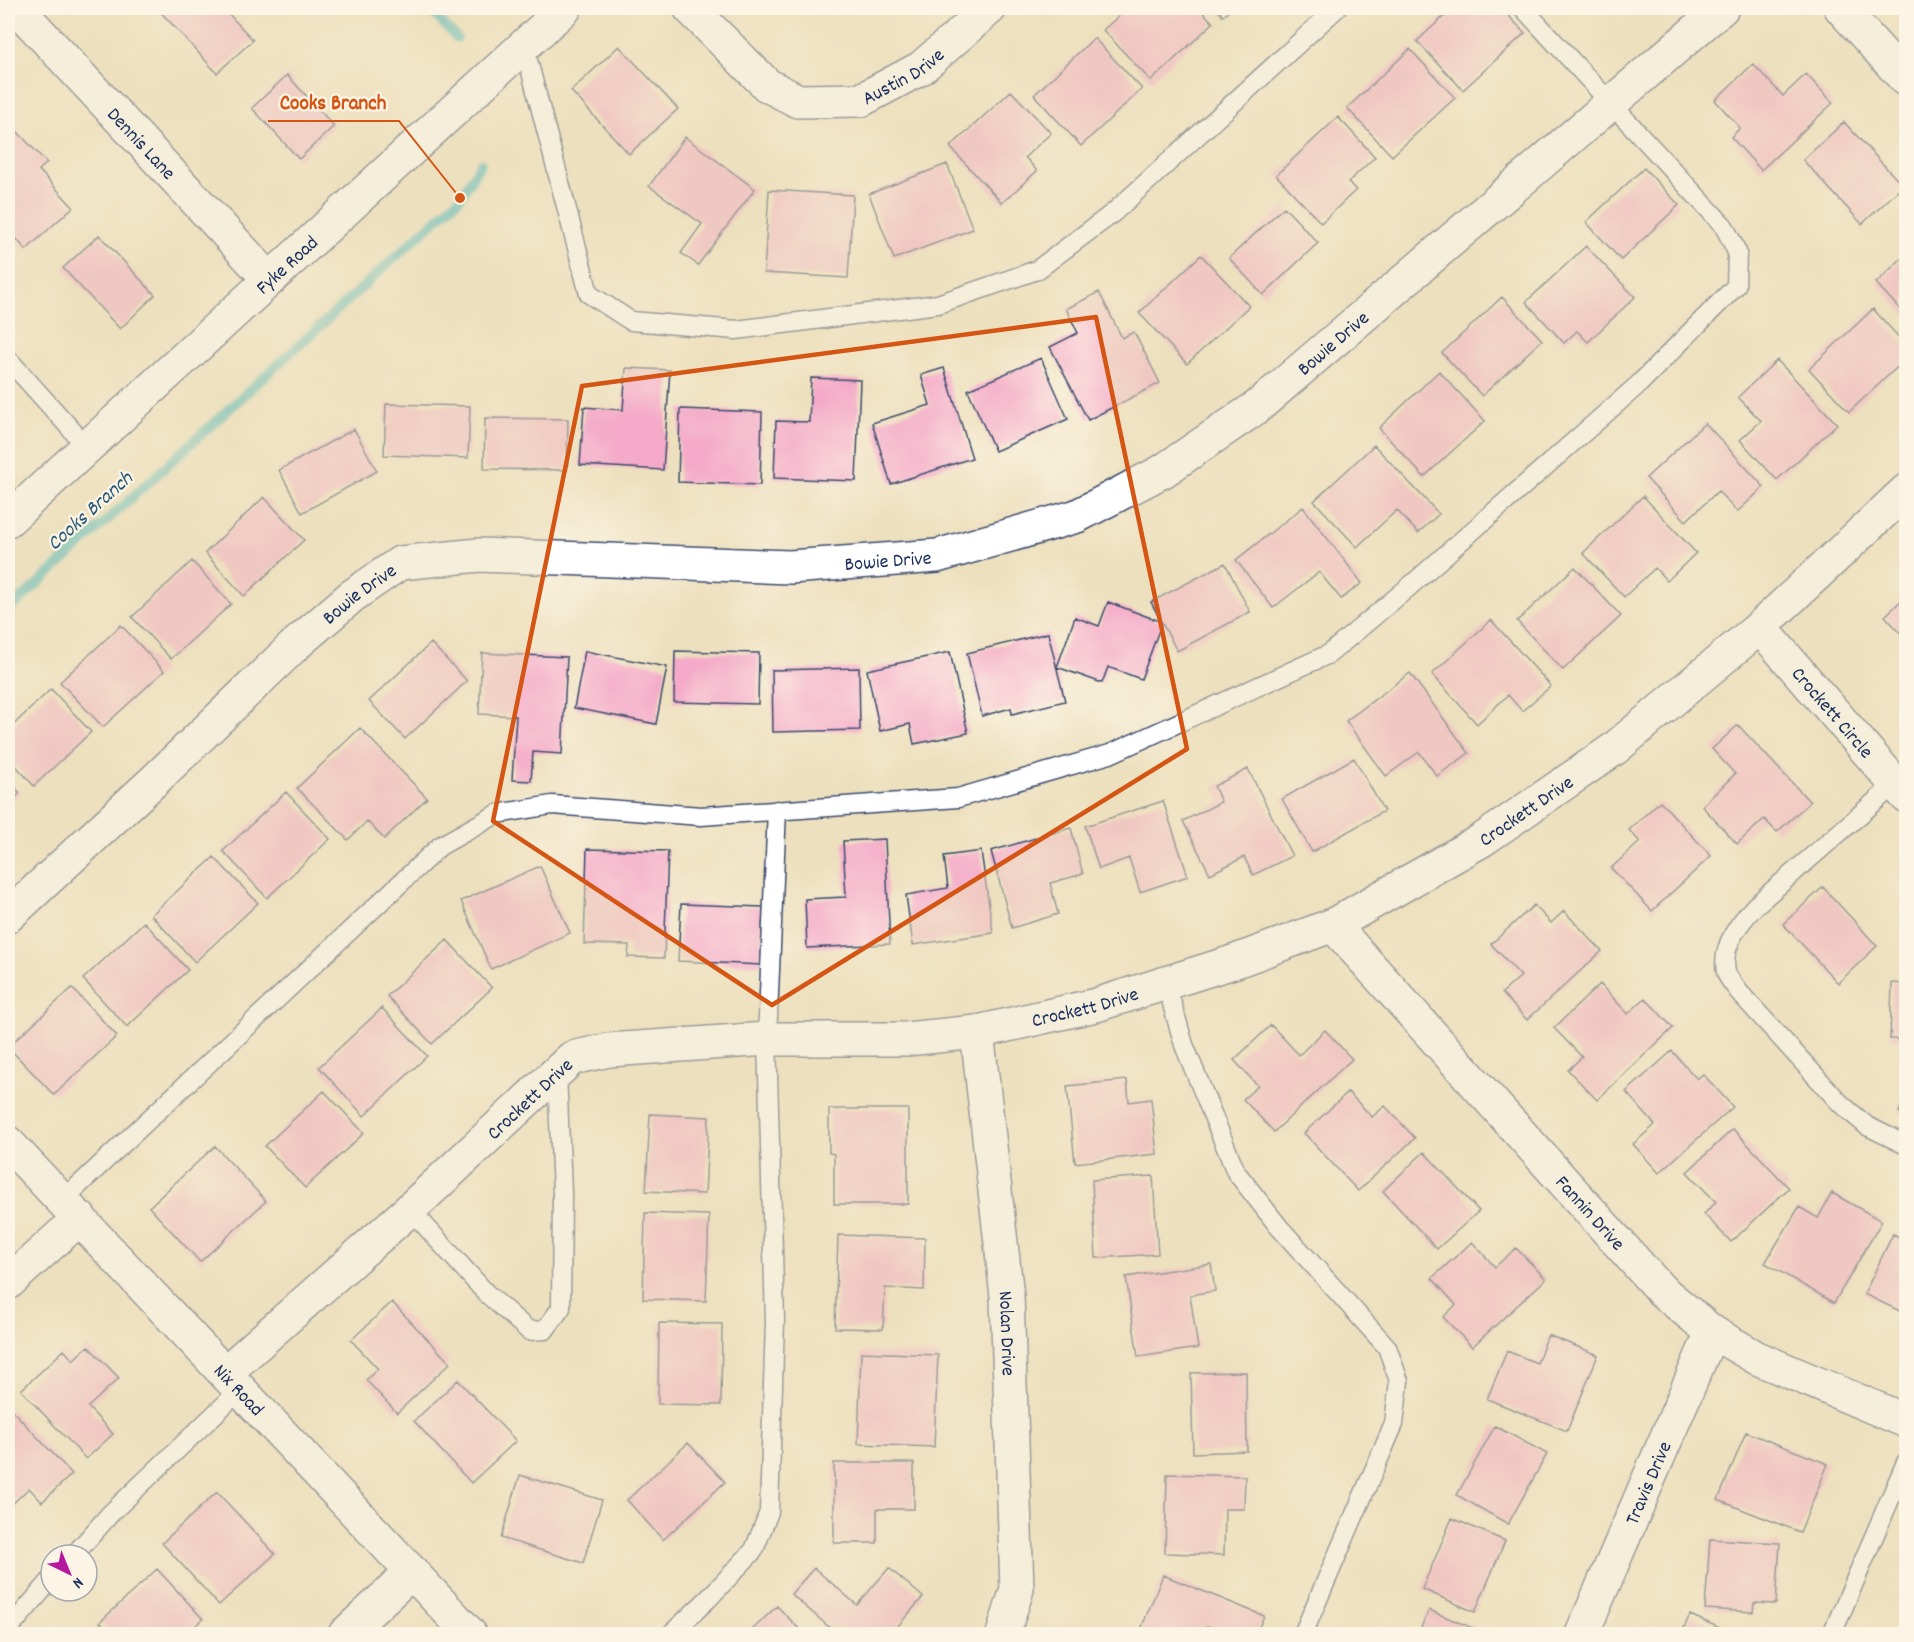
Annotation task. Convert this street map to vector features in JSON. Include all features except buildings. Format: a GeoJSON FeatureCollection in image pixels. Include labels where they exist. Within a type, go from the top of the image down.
{"type":"FeatureCollection","features":[{"type":"Feature","properties":{"kind":"street","name":"Dennis Lane"},"geometry":{"type":"LineString","coordinates":[[17,8],[269,279]]}},
{"type":"Feature","properties":{"kind":"street","name":"Fyke Road"},"geometry":{"type":"LineString","coordinates":[[8,520],[565,8]]}},
{"type":"Feature","properties":{"kind":"street","name":"Austin Drive"},"geometry":{"type":"LineString","coordinates":[[690,8],[767,85],[798,100],[861,100],[921,68],[990,8]]}},
{"type":"Feature","properties":{"kind":"street","name":"Bowie Drive"},"geometry":{"type":"LineString","coordinates":[[8,916],[156,779],[295,645],[352,596],[400,563],[479,555],[790,567],[937,556],[1077,516],[1162,471],[1257,407],[1722,8]]}},
{"type":"Feature","properties":{"kind":"street"},"geometry":{"type":"LineString","coordinates":[[1841,8],[1906,80]]}},
{"type":"Feature","properties":{"kind":"street","name":"Crockett Drive"},"geometry":{"type":"LineString","coordinates":[[233,1381],[410,1209],[572,1058],[609,1050],[767,1039],[906,1039],[977,1032],[1096,1005],[1236,961],[1333,925],[1482,840],[1614,749],[1760,627],[1906,490]]}},
{"type":"Feature","properties":{"kind":"street","name":"Crockett Circle"},"geometry":{"type":"LineString","coordinates":[[1760,627],[1903,785]]}},
{"type":"Feature","properties":{"kind":"street","name":"Fannin Drive"},"geometry":{"type":"LineString","coordinates":[[1333,925],[1661,1290],[1712,1332],[1757,1358],[1906,1421]]}},
{"type":"Feature","properties":{"kind":"street","name":"Nolan Drive"},"geometry":{"type":"LineString","coordinates":[[977,1032],[1007,1296],[1017,1589],[1004,1635]]}},
{"type":"Feature","properties":{"kind":"street","name":"Nix Road"},"geometry":{"type":"LineString","coordinates":[[8,1143],[470,1635]]}},
{"type":"Feature","properties":{"kind":"street"},"geometry":{"type":"LineString","coordinates":[[8,1283],[71,1209]]}},
{"type":"Feature","properties":{"kind":"street","name":"Travis Drive"},"geometry":{"type":"LineString","coordinates":[[1582,1635],[1712,1332]]}},
{"type":"Feature","properties":{"kind":"street"},"geometry":{"type":"LineString","coordinates":[[345,1635],[412,1572]]}},
{"type":"Feature","properties":{"kind":"lane"},"geometry":{"type":"LineString","coordinates":[[524,45],[589,294],[631,321],[736,330],[938,304],[1037,270],[1113,213],[1337,8]]}},
{"type":"Feature","properties":{"kind":"lane"},"geometry":{"type":"LineString","coordinates":[[71,1209],[440,846],[497,814],[552,805],[701,816],[958,798],[1110,754],[1329,654],[1410,586],[1639,384],[1736,286],[1737,252],[1724,226],[1523,8]]}},
{"type":"Feature","properties":{"kind":"lane"},"geometry":{"type":"LineString","coordinates":[[8,359],[87,447]]}},
{"type":"Feature","properties":{"kind":"lane"},"geometry":{"type":"LineString","coordinates":[[1903,785],[1756,906],[1738,924],[1726,952],[1726,973],[1739,992],[1841,1104],[1867,1126],[1906,1145]]}},
{"type":"Feature","properties":{"kind":"lane"},"geometry":{"type":"LineString","coordinates":[[671,1635],[754,1550],[769,1512],[775,1321],[767,1039],[777,810]]}},
{"type":"Feature","properties":{"kind":"lane"},"geometry":{"type":"LineString","coordinates":[[1166,983],[1184,1045],[1236,1172],[1279,1227],[1387,1347],[1399,1381],[1394,1424],[1303,1635]]}},
{"type":"Feature","properties":{"kind":"lane"},"geometry":{"type":"LineString","coordinates":[[410,1209],[486,1293],[529,1331],[545,1330],[561,1308],[562,1193],[557,1072]]}},
{"type":"Feature","properties":{"kind":"lane"},"geometry":{"type":"LineString","coordinates":[[85,1543],[233,1381]]}},
{"type":"Feature","properties":{"kind":"lane"},"geometry":{"type":"LineString","coordinates":[[1832,1635],[1906,1462]]}},
{"type":"Feature","properties":{"kind":"lane"},"geometry":{"type":"LineString","coordinates":[[8,1630],[39,1595]]}},
{"type":"Feature","properties":{"kind":"highlighted area"},"geometry":{"type":"Polygon","coordinates":[[[1096,317],[1187,749],[772,1005],[493,821],[582,386],[1096,317]]]}},
{"type":"Feature","properties":{"kind":"waterway","name":"Cooks Branch"},"geometry":{"type":"LineString","coordinates":[[428,8],[457,38]]}},
{"type":"Feature","properties":{"kind":"waterway","name":"Cooks Branch"},"geometry":{"type":"LineString","coordinates":[[8,611],[460,198],[481,163]]}},
{"type":"Feature","properties":{"kind":"place","name":"Cooks Branch"},"geometry":{"type":"Point","coordinates":[460,198]}}]}
